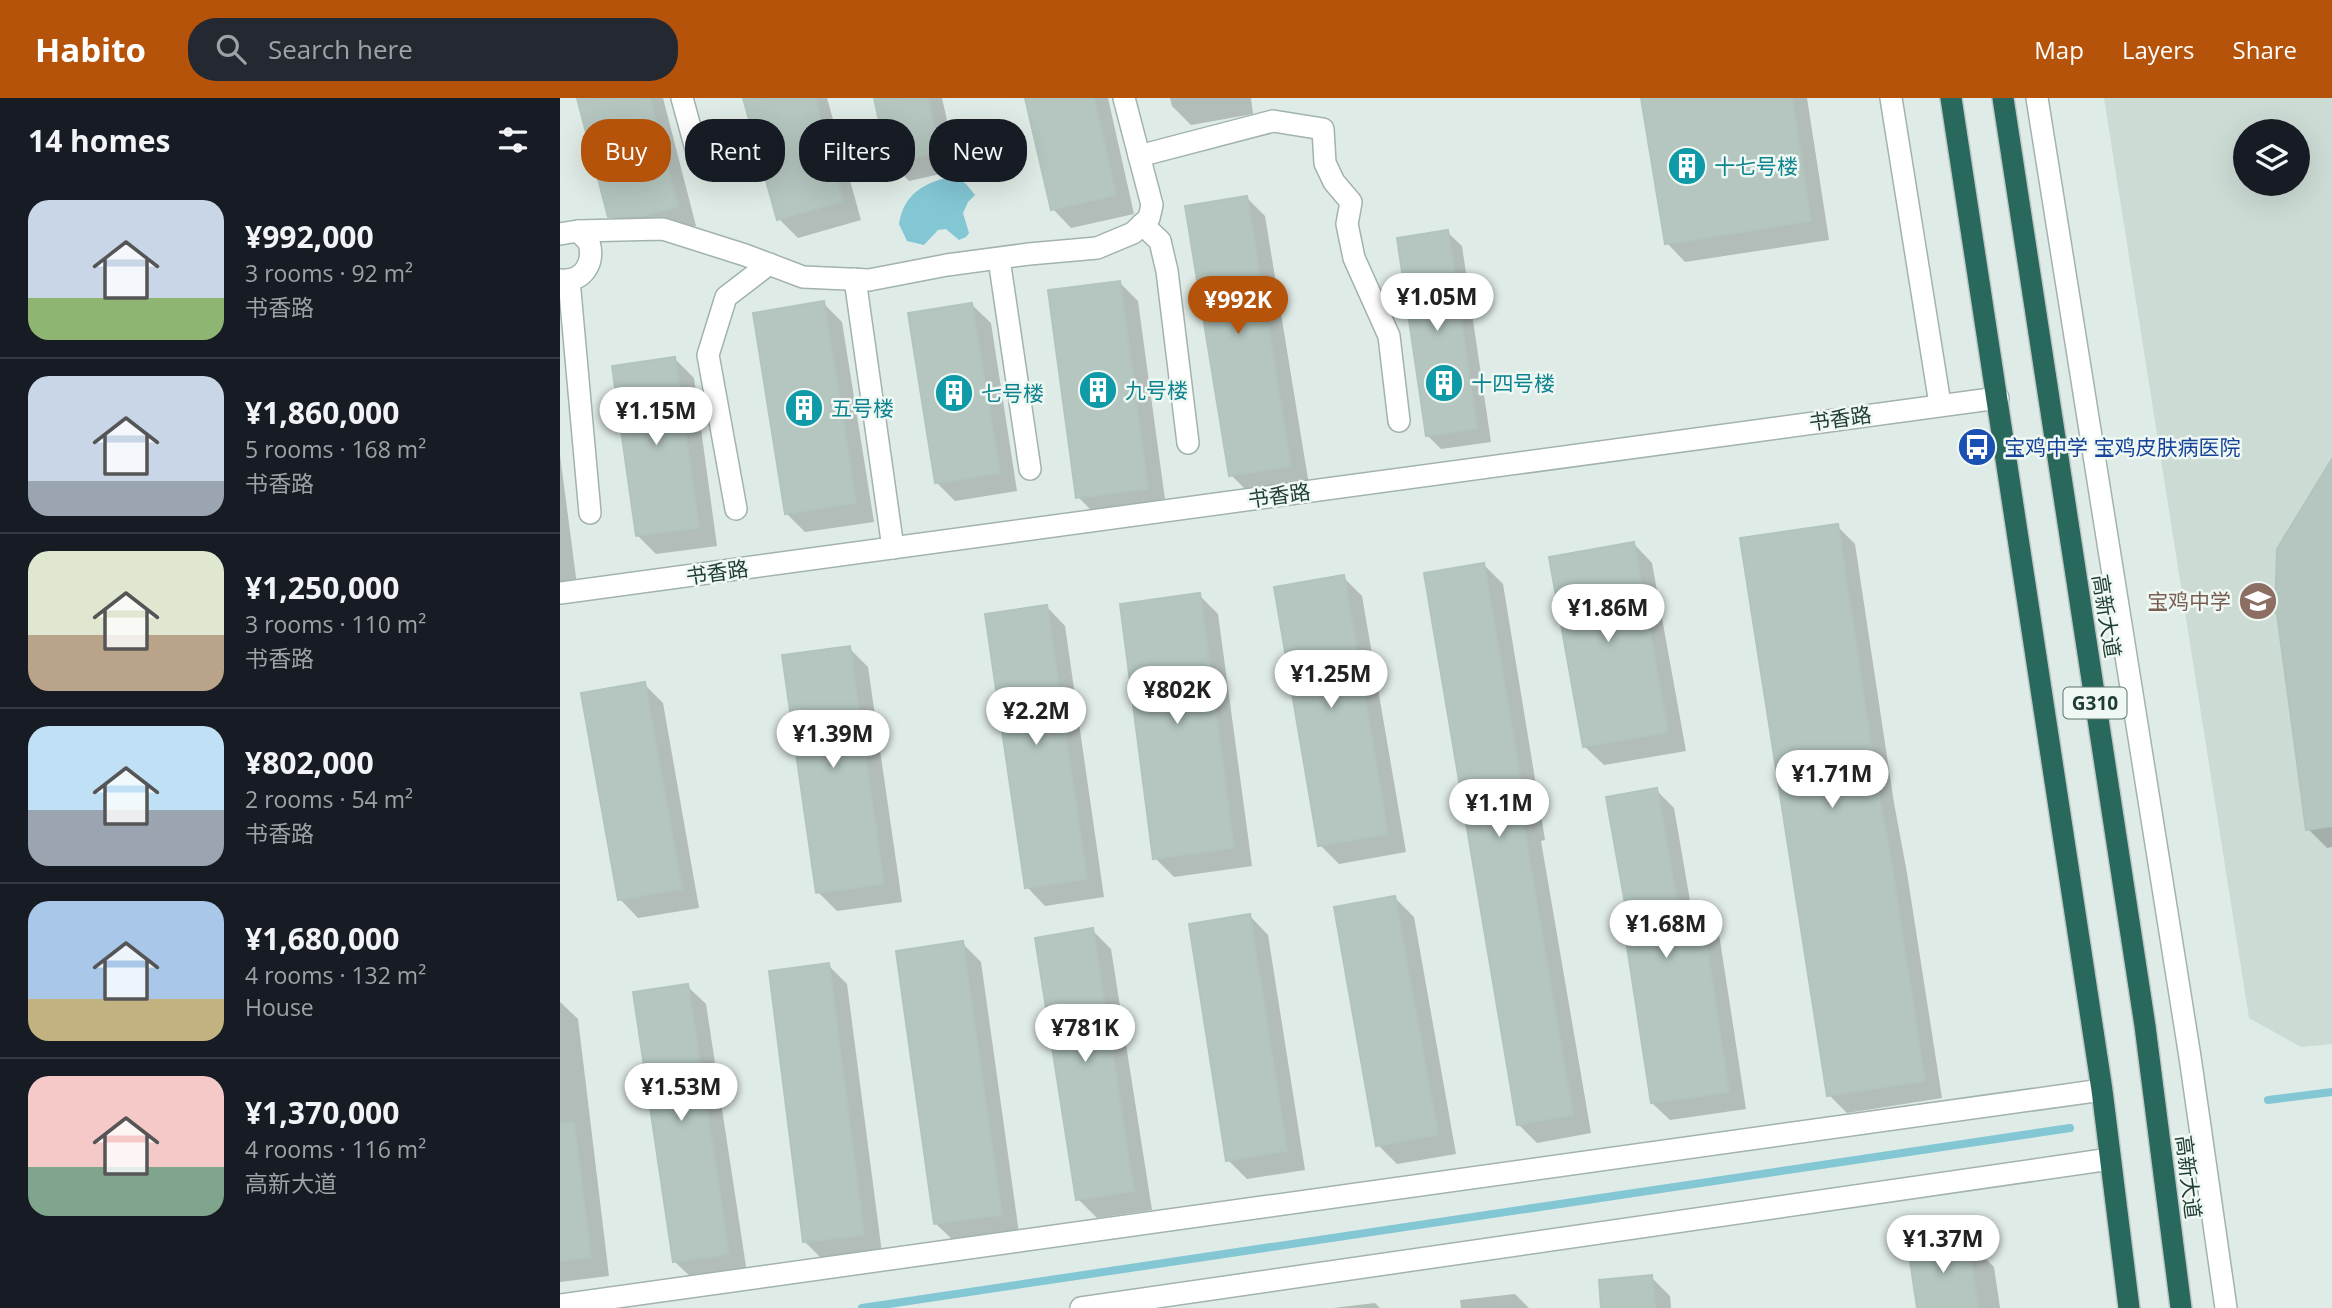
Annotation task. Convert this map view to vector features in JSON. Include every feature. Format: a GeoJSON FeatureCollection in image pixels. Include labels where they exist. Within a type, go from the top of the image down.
{"type":"FeatureCollection","features":[{"type":"Feature","properties":{"kind":"highway","name":"G310"},"geometry":{"type":"LineString","coordinates":[[1951,98],[2102,1090],[2129,1308]]}},
{"type":"Feature","properties":{"kind":"highway","name":"高新大道"},"geometry":{"type":"LineString","coordinates":[[2003,98],[2145,1026],[2181,1308]]}},
{"type":"Feature","properties":{"kind":"street"},"geometry":{"type":"LineString","coordinates":[[682,98],[688,119]]}},
{"type":"Feature","properties":{"kind":"street"},"geometry":{"type":"LineString","coordinates":[[569,233],[663,229],[803,277],[869,280],[999,258],[1097,248],[1133,233],[1149,218],[1152,205],[1124,98]]}},
{"type":"Feature","properties":{"kind":"street"},"geometry":{"type":"LineString","coordinates":[[1891,98],[1940,404]]}},
{"type":"Feature","properties":{"kind":"street"},"geometry":{"type":"LineString","coordinates":[[2037,98],[2188,1043],[2226,1308]]}},
{"type":"Feature","properties":{"kind":"street"},"geometry":{"type":"LineString","coordinates":[[1139,156],[1273,121],[1323,129],[1325,163],[1334,182],[1351,202],[1347,224],[1354,258],[1389,337],[1399,421]]}},
{"type":"Feature","properties":{"kind":"street"},"geometry":{"type":"LineString","coordinates":[[1142,225],[1160,241],[1167,271],[1188,443]]}},
{"type":"Feature","properties":{"kind":"street"},"geometry":{"type":"LineString","coordinates":[[569,233],[589,242],[591,260],[582,274],[564,280],[590,513]]}},
{"type":"Feature","properties":{"kind":"street"},"geometry":{"type":"LineString","coordinates":[[999,258],[1030,469]]}},
{"type":"Feature","properties":{"kind":"street"},"geometry":{"type":"LineString","coordinates":[[736,509],[708,355],[726,297],[769,264]]}},
{"type":"Feature","properties":{"kind":"street"},"geometry":{"type":"LineString","coordinates":[[855,279],[893,548]]}},
{"type":"Feature","properties":{"kind":"street","name":"书香路"},"geometry":{"type":"LineString","coordinates":[[560,593],[1997,398]]}},
{"type":"Feature","properties":{"kind":"street"},"geometry":{"type":"LineString","coordinates":[[560,1305],[2102,1090]]}},
{"type":"Feature","properties":{"kind":"street"},"geometry":{"type":"LineString","coordinates":[[1081,1308],[2110,1159]]}},
{"type":"Feature","properties":{"kind":"shaded area","name":"宝鸡中学"},"geometry":{"type":"Polygon","coordinates":[[[2104,98],[2332,98],[2332,1044],[2301,1047],[2249,1018],[2104,98]]]}},
{"type":"Feature","properties":{"kind":"water"},"geometry":{"type":"Polygon","coordinates":[[[934,182],[963,182],[975,195],[963,213],[969,233],[966,237],[959,240],[946,229],[938,230],[924,245],[907,241],[899,224],[902,213],[911,197],[934,182]]]}},
{"type":"Feature","properties":{"kind":"building"},"geometry":{"type":"Polygon","coordinates":[[[577,98],[650,98],[655,119],[582,119],[577,98]]]}},
{"type":"Feature","properties":{"kind":"building"},"geometry":{"type":"Polygon","coordinates":[[[743,98],[815,98],[821,119],[799,119],[799,182],[838,182],[843,201],[777,220],[766,182],[785,182],[785,119],[749,119],[743,98]]]}},
{"type":"Feature","properties":{"kind":"building"},"geometry":{"type":"Polygon","coordinates":[[[874,98],[928,98],[933,119],[929,119],[929,154],[915,157],[915,119],[879,119],[874,98]]]}},
{"type":"Feature","properties":{"kind":"building"},"geometry":{"type":"Polygon","coordinates":[[[1025,98],[1094,98],[1116,195],[1051,210],[1025,98]]]}},
{"type":"Feature","properties":{"kind":"building"},"geometry":{"type":"Polygon","coordinates":[[[1641,98],[1792,98],[1811,221],[1665,244],[1641,98]]]}},
{"type":"Feature","properties":{"kind":"building"},"geometry":{"type":"Polygon","coordinates":[[[671,180],[678,207],[642,216],[608,217],[599,182],[671,182],[671,180]]]}},
{"type":"Feature","properties":{"kind":"building"},"geometry":{"type":"Polygon","coordinates":[[[1247,196],[1291,466],[1229,476],[1185,206],[1247,196]]]}},
{"type":"Feature","properties":{"kind":"building"},"geometry":{"type":"Polygon","coordinates":[[[1448,230],[1477,428],[1426,436],[1397,238],[1448,230]]]}},
{"type":"Feature","properties":{"kind":"building","name":"九号楼"},"geometry":{"type":"Polygon","coordinates":[[[1120,281],[1148,489],[1076,498],[1048,290],[1120,281]]]}},
{"type":"Feature","properties":{"kind":"building","name":"五号楼"},"geometry":{"type":"Polygon","coordinates":[[[824,301],[856,503],[785,514],[753,313],[824,301]]]}},
{"type":"Feature","properties":{"kind":"building","name":"七号楼"},"geometry":{"type":"Polygon","coordinates":[[[972,303],[1000,473],[935,483],[908,313],[972,303]]]}},
{"type":"Feature","properties":{"kind":"building"},"geometry":{"type":"Polygon","coordinates":[[[675,357],[699,528],[636,536],[612,366],[675,357]]]}},
{"type":"Feature","properties":{"kind":"building"},"geometry":{"type":"Polygon","coordinates":[[[2332,459],[2332,826],[2306,830],[2275,612],[2277,549],[2332,459]]]}},
{"type":"Feature","properties":{"kind":"building"},"geometry":{"type":"Polygon","coordinates":[[[1838,524],[1925,1081],[1827,1096],[1740,538],[1838,524]]]}},
{"type":"Feature","properties":{"kind":"building"},"geometry":{"type":"Polygon","coordinates":[[[1634,542],[1668,732],[1583,747],[1549,557],[1634,542]]]}},
{"type":"Feature","properties":{"kind":"building"},"geometry":{"type":"Polygon","coordinates":[[[1484,563],[1528,821],[1523,822],[1573,1115],[1517,1125],[1424,573],[1484,563]]]}},
{"type":"Feature","properties":{"kind":"building"},"geometry":{"type":"Polygon","coordinates":[[[1344,575],[1388,834],[1318,846],[1274,587],[1344,575]]]}},
{"type":"Feature","properties":{"kind":"building"},"geometry":{"type":"Polygon","coordinates":[[[1200,593],[1234,848],[1153,859],[1120,604],[1200,593]]]}},
{"type":"Feature","properties":{"kind":"building"},"geometry":{"type":"Polygon","coordinates":[[[1047,605],[1087,879],[1025,888],[985,614],[1047,605]]]}},
{"type":"Feature","properties":{"kind":"building"},"geometry":{"type":"Polygon","coordinates":[[[850,646],[884,884],[816,893],[782,655],[850,646]]]}},
{"type":"Feature","properties":{"kind":"building"},"geometry":{"type":"Polygon","coordinates":[[[645,682],[682,889],[618,900],[581,693],[645,682]]]}},
{"type":"Feature","properties":{"kind":"building"},"geometry":{"type":"Polygon","coordinates":[[[1657,788],[1680,918],[1702,915],[1729,1092],[1651,1103],[1624,927],[1629,926],[1606,797],[1657,788]]]}},
{"type":"Feature","properties":{"kind":"building"},"geometry":{"type":"Polygon","coordinates":[[[1395,896],[1438,1135],[1376,1146],[1334,907],[1395,896]]]}},
{"type":"Feature","properties":{"kind":"building"},"geometry":{"type":"Polygon","coordinates":[[[1250,914],[1287,1151],[1226,1161],[1189,924],[1250,914]]]}},
{"type":"Feature","properties":{"kind":"building"},"geometry":{"type":"Polygon","coordinates":[[[1093,928],[1134,1191],[1076,1200],[1035,938],[1093,928]]]}},
{"type":"Feature","properties":{"kind":"building"},"geometry":{"type":"Polygon","coordinates":[[[963,941],[1002,1215],[934,1224],[896,951],[963,941]]]}},
{"type":"Feature","properties":{"kind":"building"},"geometry":{"type":"Polygon","coordinates":[[[829,963],[864,1235],[803,1242],[769,971],[829,963]]]}},
{"type":"Feature","properties":{"kind":"building"},"geometry":{"type":"Polygon","coordinates":[[[688,984],[729,1254],[673,1262],[633,992],[688,984]]]}},
{"type":"Feature","properties":{"kind":"building"},"geometry":{"type":"Polygon","coordinates":[[[574,1122],[591,1257],[560,1261],[560,1123],[574,1122]]]}},
{"type":"Feature","properties":{"kind":"building"},"geometry":{"type":"Polygon","coordinates":[[[1968,1238],[1978,1308],[1917,1308],[1908,1247],[1968,1238]]]}},
{"type":"Feature","properties":{"kind":"building"},"geometry":{"type":"Polygon","coordinates":[[[1652,1275],[1655,1308],[1601,1308],[1599,1280],[1652,1275]]]}},
{"type":"Feature","properties":{"kind":"waterway"},"geometry":{"type":"LineString","coordinates":[[2268,1100],[2332,1092]]}},
{"type":"Feature","properties":{"kind":"waterway"},"geometry":{"type":"LineString","coordinates":[[862,1308],[2070,1128]]}},
{"type":"Feature","properties":{"kind":"place","name":"十七号楼"},"geometry":{"type":"Point","coordinates":[1687,166]}},
{"type":"Feature","properties":{"kind":"place","name":"十四号楼"},"geometry":{"type":"Point","coordinates":[1444,383]}},
{"type":"Feature","properties":{"kind":"place","name":"九号楼"},"geometry":{"type":"Point","coordinates":[1098,390]}},
{"type":"Feature","properties":{"kind":"place","name":"七号楼"},"geometry":{"type":"Point","coordinates":[954,393]}},
{"type":"Feature","properties":{"kind":"place","name":"五号楼"},"geometry":{"type":"Point","coordinates":[804,408]}},
{"type":"Feature","properties":{"kind":"place","name":"宝鸡中学 宝鸡皮肤病医院"},"geometry":{"type":"Point","coordinates":[1977,447]}},
{"type":"Feature","properties":{"kind":"place","name":"宝鸡中学"},"geometry":{"type":"Point","coordinates":[2258,601]}}]}
